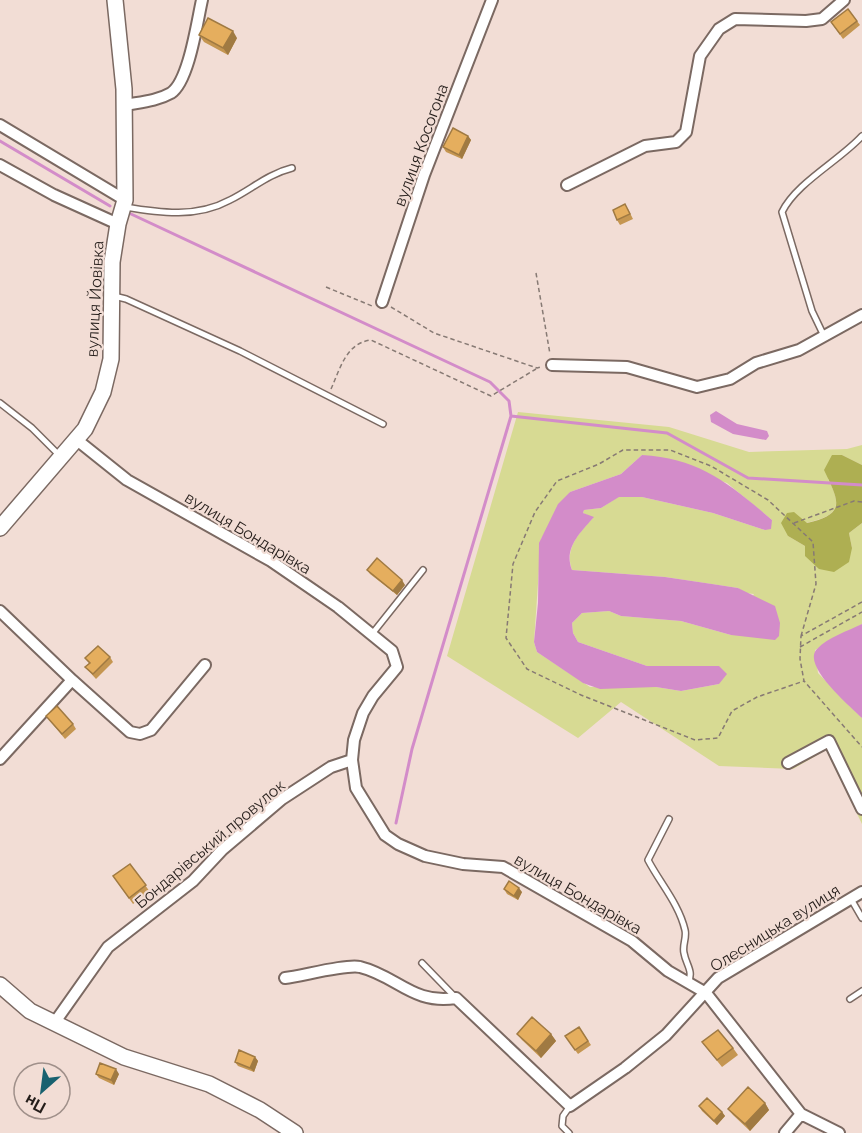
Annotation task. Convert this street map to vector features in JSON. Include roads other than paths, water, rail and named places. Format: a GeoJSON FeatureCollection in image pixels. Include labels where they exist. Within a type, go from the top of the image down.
{"type":"FeatureCollection","features":[{"type":"Feature","properties":{"kind":"street","name":"вулиця Йовівка"},"geometry":{"type":"LineString","coordinates":[[0,528],[77,440],[94,414],[108,375],[111,359],[114,244],[124,203],[125,105],[115,0]]}},
{"type":"Feature","properties":{"kind":"street"},"geometry":{"type":"LineString","coordinates":[[125,105],[155,100],[173,92],[183,79],[202,0]]}},
{"type":"Feature","properties":{"kind":"street","name":"вулиця Косогона"},"geometry":{"type":"LineString","coordinates":[[382,302],[424,175],[492,0]]}},
{"type":"Feature","properties":{"kind":"street"},"geometry":{"type":"LineString","coordinates":[[567,185],[645,146],[676,142],[686,132],[700,56],[719,29],[735,19],[806,21],[822,19],[844,0]]}},
{"type":"Feature","properties":{"kind":"street"},"geometry":{"type":"LineString","coordinates":[[0,125],[124,203]]}},
{"type":"Feature","properties":{"kind":"street"},"geometry":{"type":"LineString","coordinates":[[0,165],[54,195],[118,224]]}},
{"type":"Feature","properties":{"kind":"street"},"geometry":{"type":"LineString","coordinates":[[552,365],[627,368],[697,387],[730,379],[756,363],[799,350],[825,338],[862,315]]}},
{"type":"Feature","properties":{"kind":"street","name":"вулиця Бондарівка"},"geometry":{"type":"LineString","coordinates":[[77,440],[128,480],[271,561],[338,607],[392,651],[397,667],[373,696],[363,713],[354,740],[352,760],[356,788],[373,819],[385,835],[398,844],[425,856],[464,864],[503,867],[632,941],[668,971],[706,993],[801,1114],[839,1133]]}},
{"type":"Feature","properties":{"kind":"street"},"geometry":{"type":"LineString","coordinates":[[0,611],[130,732],[140,734],[151,730],[206,665]]}},
{"type":"Feature","properties":{"kind":"street"},"geometry":{"type":"LineString","coordinates":[[0,759],[72,680]]}},
{"type":"Feature","properties":{"kind":"street"},"geometry":{"type":"LineString","coordinates":[[788,763],[829,741],[862,809]]}},
{"type":"Feature","properties":{"kind":"street","name":"Бондарівський провулок"},"geometry":{"type":"LineString","coordinates":[[54,1022],[108,947],[193,881],[222,850],[282,799],[332,767],[352,760]]}},
{"type":"Feature","properties":{"kind":"street","name":"Олесницька вулиця"},"geometry":{"type":"LineString","coordinates":[[570,1106],[625,1068],[666,1035],[718,978],[862,892]]}},
{"type":"Feature","properties":{"kind":"street"},"geometry":{"type":"LineString","coordinates":[[285,978],[357,966],[422,998],[441,1001],[456,998],[570,1106]]}},
{"type":"Feature","properties":{"kind":"street"},"geometry":{"type":"LineString","coordinates":[[0,985],[30,1011],[124,1057],[209,1084],[260,1110],[295,1133]]}},
{"type":"Feature","properties":{"kind":"street"},"geometry":{"type":"LineString","coordinates":[[785,1133],[801,1114]]}},
{"type":"Feature","properties":{"kind":"lane"},"geometry":{"type":"LineString","coordinates":[[825,338],[812,311],[782,212],[795,193],[845,154],[862,136]]}},
{"type":"Feature","properties":{"kind":"lane"},"geometry":{"type":"LineString","coordinates":[[124,203],[154,211],[207,211],[231,200],[272,173],[292,168]]}},
{"type":"Feature","properties":{"kind":"lane"},"geometry":{"type":"LineString","coordinates":[[111,296],[126,299],[209,337],[383,424]]}},
{"type":"Feature","properties":{"kind":"lane"},"geometry":{"type":"LineString","coordinates":[[0,403],[32,428],[61,457]]}},
{"type":"Feature","properties":{"kind":"lane"},"geometry":{"type":"LineString","coordinates":[[372,634],[423,570]]}},
{"type":"Feature","properties":{"kind":"lane"},"geometry":{"type":"LineString","coordinates":[[669,819],[648,860],[674,903],[686,932],[684,953],[691,973],[688,983]]}},
{"type":"Feature","properties":{"kind":"lane"},"geometry":{"type":"LineString","coordinates":[[851,899],[862,918]]}},
{"type":"Feature","properties":{"kind":"lane"},"geometry":{"type":"LineString","coordinates":[[422,963],[456,998]]}},
{"type":"Feature","properties":{"kind":"lane"},"geometry":{"type":"LineString","coordinates":[[850,999],[862,991]]}},
{"type":"Feature","properties":{"kind":"lane"},"geometry":{"type":"LineString","coordinates":[[569,1133],[562,1126],[563,1116],[570,1106]]}},
{"type":"Feature","properties":{"kind":"waterway"},"geometry":{"type":"LineString","coordinates":[[0,141],[110,206]]}},
{"type":"Feature","properties":{"kind":"waterway"},"geometry":{"type":"LineString","coordinates":[[131,214],[490,382],[509,401],[511,416],[412,749],[396,823]]}},
{"type":"Feature","properties":{"kind":"waterway"},"geometry":{"type":"LineString","coordinates":[[511,416],[667,433],[748,478],[862,485]]}}]}
